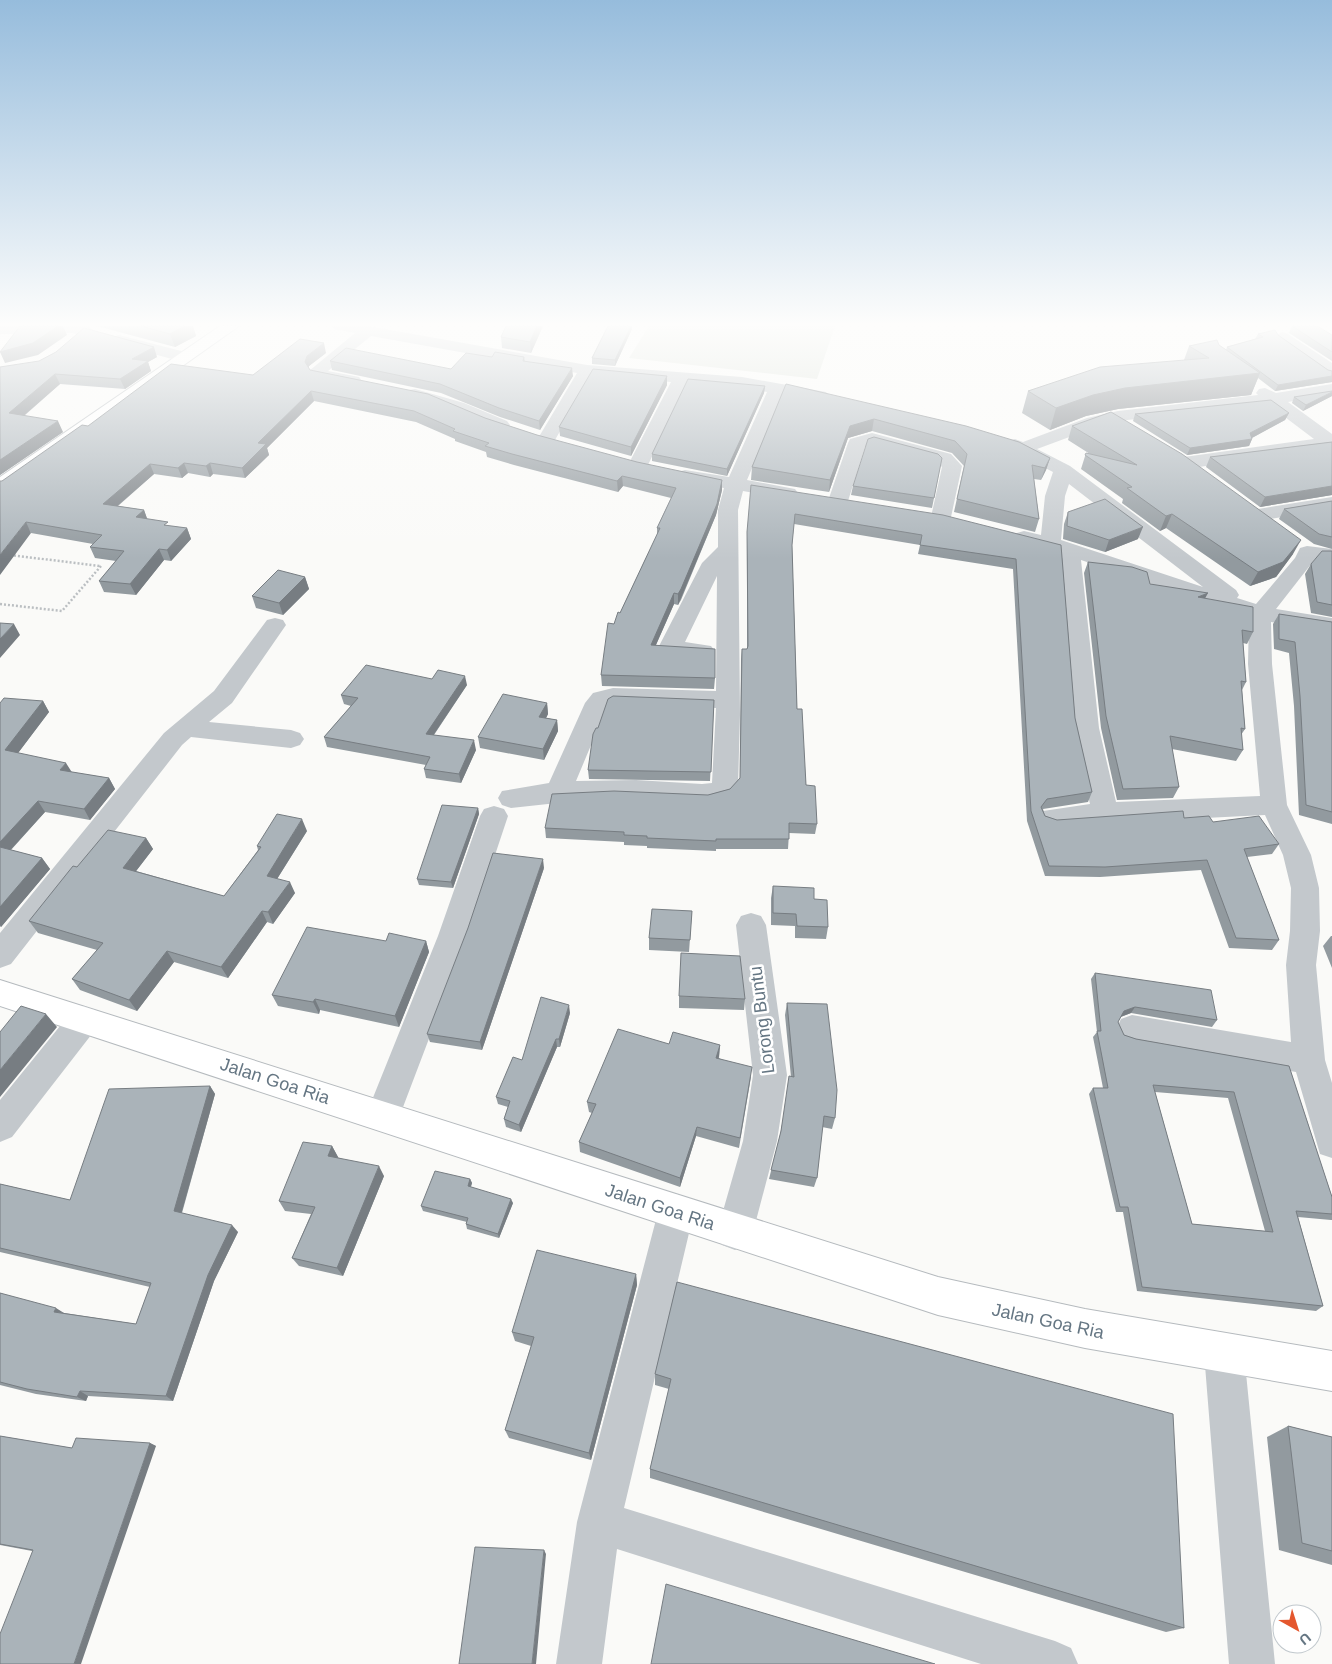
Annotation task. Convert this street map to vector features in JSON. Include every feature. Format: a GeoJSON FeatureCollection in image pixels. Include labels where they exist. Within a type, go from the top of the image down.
{"type":"FeatureCollection","features":[{"type":"Feature","properties":{"kind":"main road"},"geometry":{"type":"LineString","coordinates":[[0,486],[117,404]]}},
{"type":"Feature","properties":{"kind":"main road","name":"Jalan Goa Ria"},"geometry":{"type":"LineString","coordinates":[[0,993],[383,1115],[735,1232],[938,1296],[1006,1314],[1108,1334],[1332,1371]]}},
{"type":"Feature","properties":{"kind":"street"},"geometry":{"type":"LineString","coordinates":[[450,404],[539,437],[562,404]]}},
{"type":"Feature","properties":{"kind":"street"},"geometry":{"type":"LineString","coordinates":[[670,404],[645,467],[736,485],[831,500],[857,442],[872,439],[950,462],[952,466],[941,517]]}},
{"type":"Feature","properties":{"kind":"street"},"geometry":{"type":"LineString","coordinates":[[383,1115],[502,807],[558,792],[646,789],[712,794],[720,792],[725,787],[728,700],[728,510],[736,485],[771,404]]}},
{"type":"Feature","properties":{"kind":"street"},"geometry":{"type":"LineString","coordinates":[[1022,448],[1110,418],[1233,404]]}},
{"type":"Feature","properties":{"kind":"street"},"geometry":{"type":"LineString","coordinates":[[1279,404],[1331,442]]}},
{"type":"Feature","properties":{"kind":"street"},"geometry":{"type":"LineString","coordinates":[[1110,418],[1131,431]]}},
{"type":"Feature","properties":{"kind":"street"},"geometry":{"type":"LineString","coordinates":[[997,440],[1022,448],[1063,470],[1249,609],[1260,664],[1274,805],[1297,855],[1305,888],[1305,931],[1301,965],[1309,1060],[1332,1142]]}},
{"type":"Feature","properties":{"kind":"street"},"geometry":{"type":"LineString","coordinates":[[1208,480],[1176,458],[1331,442]]}},
{"type":"Feature","properties":{"kind":"street"},"geometry":{"type":"LineString","coordinates":[[1063,470],[1055,496],[1060,546],[1086,728],[1105,813]]}},
{"type":"Feature","properties":{"kind":"street"},"geometry":{"type":"LineString","coordinates":[[1332,503],[1249,509],[1293,541],[1332,555]]}},
{"type":"Feature","properties":{"kind":"street"},"geometry":{"type":"LineString","coordinates":[[1005,532],[1060,546],[1249,609],[1332,625]]}},
{"type":"Feature","properties":{"kind":"street"},"geometry":{"type":"LineString","coordinates":[[1249,609],[1305,559],[1293,541]]}},
{"type":"Feature","properties":{"kind":"street"},"geometry":{"type":"LineString","coordinates":[[727,550],[713,562],[670,648],[728,651]]}},
{"type":"Feature","properties":{"kind":"street"},"geometry":{"type":"LineString","coordinates":[[0,955],[172,739],[223,697],[275,625]]}},
{"type":"Feature","properties":{"kind":"street"},"geometry":{"type":"LineString","coordinates":[[558,792],[597,703],[602,698],[613,696],[728,700]]}},
{"type":"Feature","properties":{"kind":"street"},"geometry":{"type":"LineString","coordinates":[[186,728],[291,739]]}},
{"type":"Feature","properties":{"kind":"street"},"geometry":{"type":"LineString","coordinates":[[1053,818],[1105,813],[1274,805]]}},
{"type":"Feature","properties":{"kind":"street","name":"Lorong Buntu"},"geometry":{"type":"LineString","coordinates":[[735,1232],[760,1141],[770,1075],[751,924]]}},
{"type":"Feature","properties":{"kind":"street"},"geometry":{"type":"LineString","coordinates":[[0,1126],[84,1020]]}},
{"type":"Feature","properties":{"kind":"street"},"geometry":{"type":"LineString","coordinates":[[1132,1029],[1309,1060]]}},
{"type":"Feature","properties":{"kind":"street"},"geometry":{"type":"LineString","coordinates":[[579,1664],[599,1522],[676,1212]]}},
{"type":"Feature","properties":{"kind":"street"},"geometry":{"type":"LineString","coordinates":[[1224,1353],[1252,1664]]}},
{"type":"Feature","properties":{"kind":"street"},"geometry":{"type":"LineString","coordinates":[[599,1522],[1055,1664]]}},
{"type":"Feature","properties":{"kind":"path"},"geometry":{"type":"LineString","coordinates":[[0,604],[62,611],[101,566],[9,555]]}},
{"type":"Feature","properties":{"kind":"building"},"geometry":{"type":"Polygon","coordinates":[[[0,404],[20,404],[9,413],[58,421],[0,460],[0,404]]]}},
{"type":"Feature","properties":{"kind":"building"},"geometry":{"type":"Polygon","coordinates":[[[118,404],[298,404],[258,443],[266,444],[242,468],[210,463],[206,466],[184,463],[178,468],[150,464],[103,504],[144,510],[136,517],[168,522],[164,525],[187,528],[167,550],[159,549],[130,584],[99,581],[124,551],[90,547],[102,535],[26,522],[0,555],[0,481],[82,425],[88,426],[118,404]]]}},
{"type":"Feature","properties":{"kind":"building"},"geometry":{"type":"Polygon","coordinates":[[[376,404],[451,404],[485,418],[537,435],[637,462],[722,480],[717,504],[681,589],[678,594],[674,593],[651,645],[715,649],[715,678],[601,675],[608,623],[614,624],[618,612],[620,613],[660,528],[657,528],[676,488],[622,476],[617,481],[512,454],[485,446],[489,443],[453,431],[455,429],[414,411],[376,404]]]}},
{"type":"Feature","properties":{"kind":"building"},"geometry":{"type":"Polygon","coordinates":[[[488,404],[550,404],[539,421],[488,404]]]}},
{"type":"Feature","properties":{"kind":"building"},"geometry":{"type":"Polygon","coordinates":[[[573,404],[653,404],[631,447],[559,427],[573,404]]]}},
{"type":"Feature","properties":{"kind":"building"},"geometry":{"type":"Polygon","coordinates":[[[676,404],[757,404],[727,469],[652,454],[676,404]]]}},
{"type":"Feature","properties":{"kind":"building"},"geometry":{"type":"Polygon","coordinates":[[[778,404],[870,404],[966,426],[1019,442],[1050,458],[1045,468],[1032,465],[1039,519],[957,499],[967,454],[955,441],[874,419],[850,426],[830,480],[752,467],[778,404]]]}},
{"type":"Feature","properties":{"kind":"building"},"geometry":{"type":"Polygon","coordinates":[[[1049,404],[1068,404],[1056,408],[1049,404]]]}},
{"type":"Feature","properties":{"kind":"building"},"geometry":{"type":"Polygon","coordinates":[[[1236,404],[1276,404],[1289,413],[1250,433],[1252,439],[1190,448],[1135,414],[1236,404]]]}},
{"type":"Feature","properties":{"kind":"building"},"geometry":{"type":"Polygon","coordinates":[[[1111,412],[1182,454],[1301,540],[1283,562],[1258,572],[1172,514],[1166,516],[1127,488],[1132,487],[1085,455],[1086,453],[1137,465],[1072,426],[1111,412]]]}},
{"type":"Feature","properties":{"kind":"building"},"geometry":{"type":"Polygon","coordinates":[[[874,437],[938,454],[942,458],[934,498],[853,486],[868,439],[874,437]]]}},
{"type":"Feature","properties":{"kind":"building"},"geometry":{"type":"Polygon","coordinates":[[[1332,442],[1332,486],[1265,497],[1210,457],[1332,442]]]}},
{"type":"Feature","properties":{"kind":"building"},"geometry":{"type":"Polygon","coordinates":[[[751,485],[943,515],[1061,545],[1075,718],[1092,792],[1047,799],[1041,807],[1045,816],[1057,820],[1183,811],[1184,818],[1209,816],[1213,822],[1259,816],[1279,844],[1244,849],[1279,940],[1236,938],[1207,860],[1105,867],[1049,866],[1031,811],[1016,559],[920,545],[922,535],[795,514],[792,545],[797,709],[802,709],[806,785],[815,786],[817,824],[789,823],[789,839],[716,839],[716,841],[647,838],[647,836],[624,835],[624,832],[545,828],[552,794],[614,791],[708,795],[730,789],[740,778],[742,649],[747,649],[748,646],[747,532],[751,485]]]}},
{"type":"Feature","properties":{"kind":"building"},"geometry":{"type":"Polygon","coordinates":[[[1105,499],[1143,527],[1109,540],[1067,526],[1068,512],[1105,499]]]}},
{"type":"Feature","properties":{"kind":"building"},"geometry":{"type":"Polygon","coordinates":[[[1332,501],[1332,537],[1319,534],[1284,509],[1332,501]]]}},
{"type":"Feature","properties":{"kind":"building"},"geometry":{"type":"Polygon","coordinates":[[[1322,551],[1332,551],[1332,605],[1317,602],[1311,564],[1322,551]]]}},
{"type":"Feature","properties":{"kind":"building"},"geometry":{"type":"Polygon","coordinates":[[[1088,562],[1132,567],[1147,572],[1150,584],[1208,593],[1198,597],[1253,607],[1253,632],[1242,630],[1246,682],[1241,681],[1245,729],[1241,728],[1243,750],[1170,736],[1179,787],[1123,789],[1106,716],[1088,562]]]}},
{"type":"Feature","properties":{"kind":"building"},"geometry":{"type":"Polygon","coordinates":[[[278,570],[305,577],[279,603],[252,596],[278,570]]]}},
{"type":"Feature","properties":{"kind":"building"},"geometry":{"type":"Polygon","coordinates":[[[1279,614],[1332,622],[1332,812],[1306,805],[1295,642],[1279,639],[1279,614]]]}},
{"type":"Feature","properties":{"kind":"building"},"geometry":{"type":"Polygon","coordinates":[[[0,623],[14,624],[0,639],[0,623]]]}},
{"type":"Feature","properties":{"kind":"building"},"geometry":{"type":"Polygon","coordinates":[[[366,665],[432,679],[438,670],[465,676],[426,734],[474,740],[459,774],[424,769],[430,757],[324,737],[358,698],[341,695],[366,665]]]}},
{"type":"Feature","properties":{"kind":"building"},"geometry":{"type":"Polygon","coordinates":[[[503,694],[547,703],[539,717],[557,720],[543,749],[478,737],[503,694]]]}},
{"type":"Feature","properties":{"kind":"building"},"geometry":{"type":"Polygon","coordinates":[[[613,696],[714,700],[711,772],[588,770],[593,734],[596,728],[598,728],[608,699],[613,696]]]}},
{"type":"Feature","properties":{"kind":"building"},"geometry":{"type":"Polygon","coordinates":[[[4,698],[43,701],[5,750],[66,763],[60,770],[109,778],[84,809],[38,801],[0,842],[0,703],[4,698]]]}},
{"type":"Feature","properties":{"kind":"building"},"geometry":{"type":"Polygon","coordinates":[[[442,805],[478,808],[451,882],[417,879],[442,805]]]}},
{"type":"Feature","properties":{"kind":"building"},"geometry":{"type":"Polygon","coordinates":[[[277,814],[302,819],[267,876],[290,882],[268,912],[262,911],[221,967],[167,951],[129,1000],[72,979],[103,943],[29,921],[73,866],[77,867],[108,830],[146,838],[123,868],[224,896],[261,847],[257,846],[277,814]]]}},
{"type":"Feature","properties":{"kind":"building"},"geometry":{"type":"Polygon","coordinates":[[[0,847],[42,858],[0,907],[0,847]]]}},
{"type":"Feature","properties":{"kind":"building"},"geometry":{"type":"Polygon","coordinates":[[[493,853],[543,859],[480,1042],[427,1034],[468,928],[493,853]]]}},
{"type":"Feature","properties":{"kind":"building"},"geometry":{"type":"Polygon","coordinates":[[[773,886],[814,888],[814,899],[827,900],[828,927],[797,926],[796,914],[773,913],[773,886]]]}},
{"type":"Feature","properties":{"kind":"building"},"geometry":{"type":"Polygon","coordinates":[[[652,909],[692,911],[690,940],[649,938],[652,909]]]}},
{"type":"Feature","properties":{"kind":"building"},"geometry":{"type":"Polygon","coordinates":[[[307,927],[386,941],[389,933],[426,941],[395,1016],[315,999],[313,1002],[272,995],[307,927]]]}},
{"type":"Feature","properties":{"kind":"building"},"geometry":{"type":"Polygon","coordinates":[[[681,953],[740,956],[745,999],[679,996],[681,953]]]}},
{"type":"Feature","properties":{"kind":"building"},"geometry":{"type":"Polygon","coordinates":[[[1095,973],[1211,990],[1217,1020],[1135,1007],[1124,1011],[1118,1022],[1124,1035],[1136,1039],[1289,1066],[1332,1197],[1332,1214],[1296,1211],[1323,1306],[1142,1287],[1128,1207],[1120,1207],[1093,1088],[1108,1088],[1097,1031],[1101,1031],[1095,973]],[[1153,1085],[1192,1224],[1273,1232],[1234,1092],[1153,1085]]]}},
{"type":"Feature","properties":{"kind":"building"},"geometry":{"type":"Polygon","coordinates":[[[541,997],[569,1005],[559,1039],[556,1039],[519,1125],[504,1119],[510,1101],[496,1097],[513,1057],[522,1060],[541,997]]]}},
{"type":"Feature","properties":{"kind":"building"},"geometry":{"type":"Polygon","coordinates":[[[787,1003],[827,1004],[837,1090],[835,1118],[824,1116],[817,1178],[771,1170],[781,1131],[789,1076],[794,1077],[787,1003]]]}},
{"type":"Feature","properties":{"kind":"building"},"geometry":{"type":"Polygon","coordinates":[[[21,1006],[46,1014],[0,1070],[0,1032],[21,1006]]]}},
{"type":"Feature","properties":{"kind":"building"},"geometry":{"type":"Polygon","coordinates":[[[618,1029],[669,1044],[673,1032],[720,1045],[716,1058],[752,1067],[740,1138],[697,1127],[680,1178],[579,1142],[596,1104],[587,1102],[618,1029]]]}},
{"type":"Feature","properties":{"kind":"building"},"geometry":{"type":"Polygon","coordinates":[[[210,1086],[174,1211],[232,1225],[208,1275],[166,1396],[80,1391],[77,1397],[27,1389],[0,1382],[0,1293],[56,1308],[54,1312],[136,1324],[151,1283],[0,1248],[0,1184],[70,1200],[109,1089],[210,1086]]]}},
{"type":"Feature","properties":{"kind":"building"},"geometry":{"type":"Polygon","coordinates":[[[303,1142],[332,1146],[328,1156],[379,1166],[337,1268],[292,1258],[315,1207],[279,1201],[303,1142]]]}},
{"type":"Feature","properties":{"kind":"building"},"geometry":{"type":"Polygon","coordinates":[[[435,1171],[470,1179],[468,1186],[511,1199],[498,1234],[466,1224],[468,1218],[421,1206],[435,1171]]]}},
{"type":"Feature","properties":{"kind":"building"},"geometry":{"type":"Polygon","coordinates":[[[537,1250],[636,1274],[589,1453],[505,1430],[534,1337],[512,1332],[537,1250]]]}},
{"type":"Feature","properties":{"kind":"building"},"geometry":{"type":"Polygon","coordinates":[[[677,1282],[1173,1414],[1184,1628],[650,1469],[671,1379],[655,1374],[677,1282]]]}},
{"type":"Feature","properties":{"kind":"building"},"geometry":{"type":"Polygon","coordinates":[[[1288,1426],[1332,1437],[1332,1551],[1302,1543],[1288,1426]]]}},
{"type":"Feature","properties":{"kind":"building"},"geometry":{"type":"Polygon","coordinates":[[[0,1436],[72,1448],[76,1438],[150,1443],[74,1664],[0,1664],[0,1634],[33,1550],[0,1544],[0,1436]]]}},
{"type":"Feature","properties":{"kind":"building"},"geometry":{"type":"Polygon","coordinates":[[[475,1547],[544,1550],[532,1664],[459,1664],[475,1547]]]}},
{"type":"Feature","properties":{"kind":"building"},"geometry":{"type":"Polygon","coordinates":[[[666,1584],[935,1664],[651,1664],[666,1584]]]}}]}
